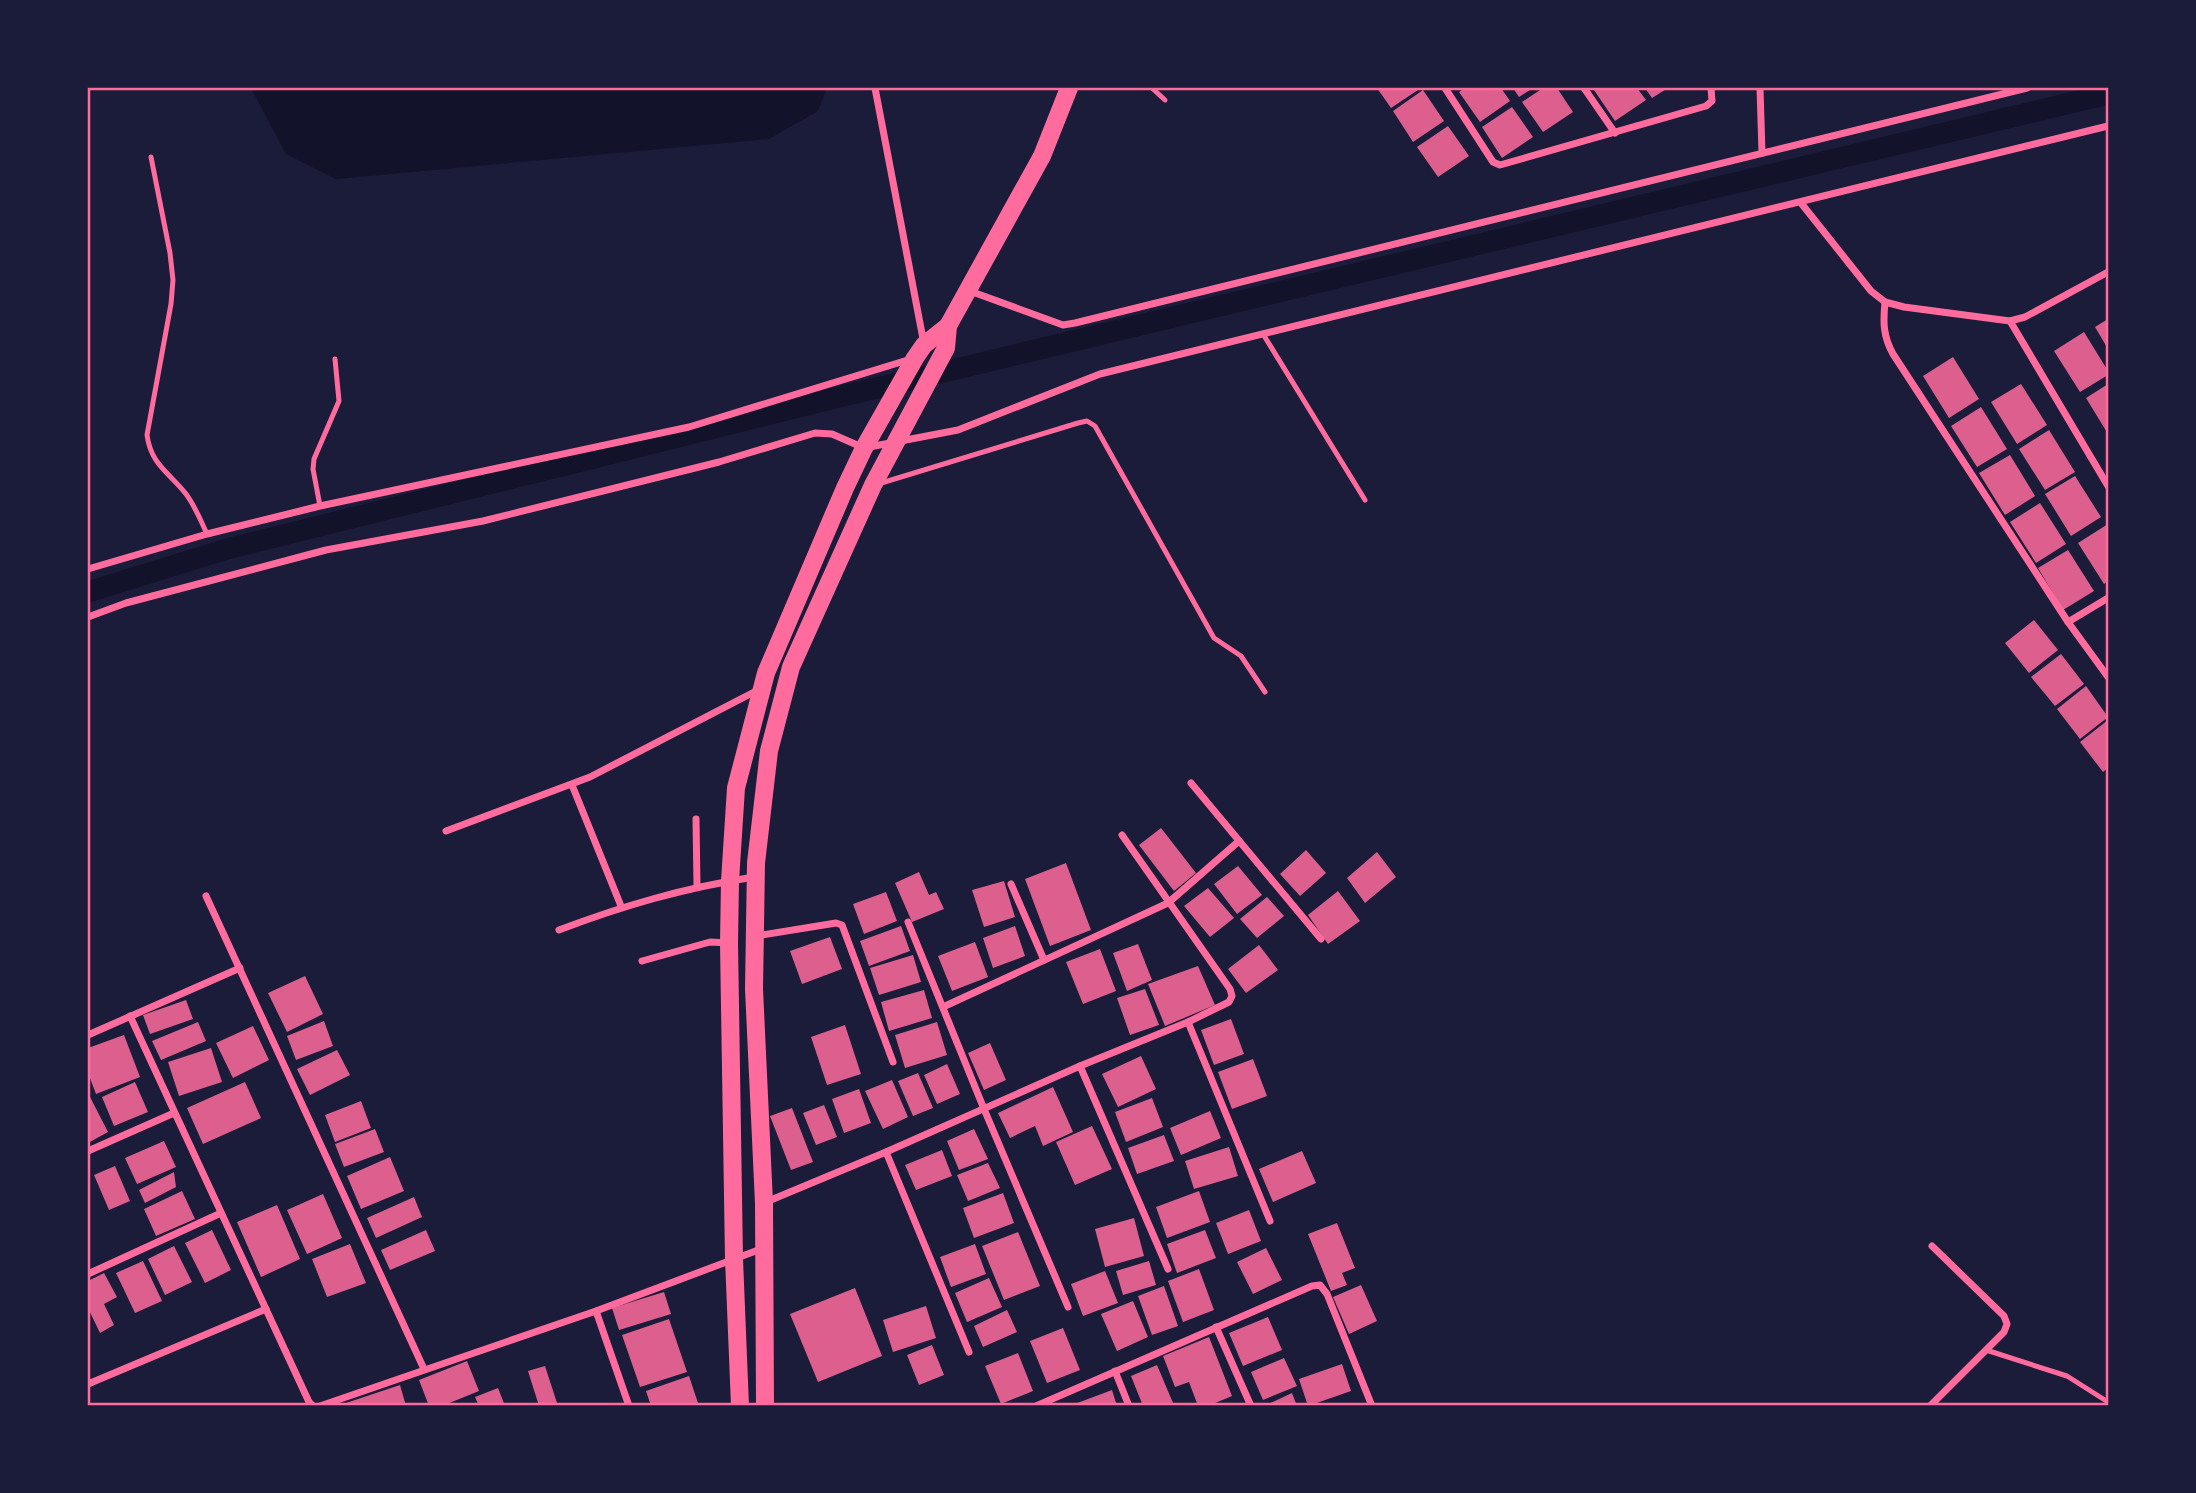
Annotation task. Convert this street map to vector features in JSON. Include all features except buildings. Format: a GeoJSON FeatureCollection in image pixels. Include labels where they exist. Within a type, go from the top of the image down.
{"type":"FeatureCollection","features":[{"type":"Feature","properties":{"kind":"main road"},"geometry":{"type":"LineString","coordinates":[[740,1405],[734,1259],[730,881],[736,788],[752,722],[761,688],[864,448],[915,359],[948,326],[1042,156],[1069,88]]}},
{"type":"Feature","properties":{"kind":"main road"},"geometry":{"type":"LineString","coordinates":[[765,1405],[764,1203],[754,989],[755,877],[769,751],[791,667],[873,485],[946,348],[948,326]]}},
{"type":"Feature","properties":{"kind":"main road"},"geometry":{"type":"LineString","coordinates":[[752,722],[776,724]]}},
{"type":"Feature","properties":{"kind":"street"},"geometry":{"type":"LineString","coordinates":[[88,569],[207,534],[320,506],[689,427],[915,359],[876,88]]}},
{"type":"Feature","properties":{"kind":"street"},"geometry":{"type":"LineString","coordinates":[[1445,88],[1493,162],[1500,165],[1706,106],[1712,102],[1711,88]]}},
{"type":"Feature","properties":{"kind":"street"},"geometry":{"type":"LineString","coordinates":[[1584,88],[1615,133]]}},
{"type":"Feature","properties":{"kind":"street"},"geometry":{"type":"LineString","coordinates":[[1759,88],[1762,153]]}},
{"type":"Feature","properties":{"kind":"street"},"geometry":{"type":"LineString","coordinates":[[966,290],[1063,325],[1075,323],[2027,88]]}},
{"type":"Feature","properties":{"kind":"street"},"geometry":{"type":"LineString","coordinates":[[88,617],[127,603],[326,550],[483,521],[719,462],[816,433],[832,434],[864,448],[974,426],[1100,374],[2109,126]]}},
{"type":"Feature","properties":{"kind":"street"},"geometry":{"type":"LineString","coordinates":[[1801,203],[1871,291],[1885,302],[1904,307],[2010,321],[2025,317],[2109,272]]}},
{"type":"Feature","properties":{"kind":"street"},"geometry":{"type":"LineString","coordinates":[[1885,302],[1883,326],[1886,341],[1893,354],[2068,622],[2109,677]]}},
{"type":"Feature","properties":{"kind":"street"},"geometry":{"type":"LineString","coordinates":[[2010,321],[2109,486]]}},
{"type":"Feature","properties":{"kind":"street"},"geometry":{"type":"LineString","coordinates":[[2068,622],[2109,598]]}},
{"type":"Feature","properties":{"kind":"street"},"geometry":{"type":"LineString","coordinates":[[446,831],[572,785],[761,688]]}},
{"type":"Feature","properties":{"kind":"street"},"geometry":{"type":"LineString","coordinates":[[1191,783],[1321,939]]}},
{"type":"Feature","properties":{"kind":"street"},"geometry":{"type":"LineString","coordinates":[[572,785],[621,906]]}},
{"type":"Feature","properties":{"kind":"street"},"geometry":{"type":"LineString","coordinates":[[696,819],[697,886]]}},
{"type":"Feature","properties":{"kind":"street"},"geometry":{"type":"LineString","coordinates":[[764,1203],[984,1110],[1080,1066],[1188,1023],[1228,1002],[1232,996],[1230,989],[1122,835]]}},
{"type":"Feature","properties":{"kind":"street"},"geometry":{"type":"LineString","coordinates":[[943,1007],[1168,903],[1239,841]]}},
{"type":"Feature","properties":{"kind":"street"},"geometry":{"type":"LineString","coordinates":[[559,930],[621,906],[697,886],[755,877]]}},
{"type":"Feature","properties":{"kind":"street"},"geometry":{"type":"LineString","coordinates":[[1011,884],[1044,960]]}},
{"type":"Feature","properties":{"kind":"street"},"geometry":{"type":"LineString","coordinates":[[206,896],[424,1369]]}},
{"type":"Feature","properties":{"kind":"street"},"geometry":{"type":"LineString","coordinates":[[908,922],[1068,1307]]}},
{"type":"Feature","properties":{"kind":"street"},"geometry":{"type":"LineString","coordinates":[[756,936],[836,923],[842,925],[893,1062]]}},
{"type":"Feature","properties":{"kind":"street"},"geometry":{"type":"LineString","coordinates":[[642,961],[710,942],[730,943]]}},
{"type":"Feature","properties":{"kind":"street"},"geometry":{"type":"LineString","coordinates":[[88,1035],[240,968]]}},
{"type":"Feature","properties":{"kind":"street"},"geometry":{"type":"LineString","coordinates":[[130,1016],[265,1309],[309,1402],[313,1405]]}},
{"type":"Feature","properties":{"kind":"street"},"geometry":{"type":"LineString","coordinates":[[1188,1023],[1270,1221]]}},
{"type":"Feature","properties":{"kind":"street"},"geometry":{"type":"LineString","coordinates":[[1080,1066],[1168,1269]]}},
{"type":"Feature","properties":{"kind":"street"},"geometry":{"type":"LineString","coordinates":[[88,1151],[174,1113]]}},
{"type":"Feature","properties":{"kind":"street"},"geometry":{"type":"LineString","coordinates":[[886,1152],[969,1352]]}},
{"type":"Feature","properties":{"kind":"street"},"geometry":{"type":"LineString","coordinates":[[88,1273],[221,1213]]}},
{"type":"Feature","properties":{"kind":"street"},"geometry":{"type":"LineString","coordinates":[[1930,1405],[2004,1332],[2007,1324],[2004,1316],[1932,1245]]}},
{"type":"Feature","properties":{"kind":"street"},"geometry":{"type":"LineString","coordinates":[[320,1405],[596,1311],[764,1248]]}},
{"type":"Feature","properties":{"kind":"street"},"geometry":{"type":"LineString","coordinates":[[1036,1405],[1216,1326],[1320,1285],[1372,1405]]}},
{"type":"Feature","properties":{"kind":"street"},"geometry":{"type":"LineString","coordinates":[[88,1384],[265,1309]]}},
{"type":"Feature","properties":{"kind":"street"},"geometry":{"type":"LineString","coordinates":[[596,1311],[629,1405]]}},
{"type":"Feature","properties":{"kind":"street"},"geometry":{"type":"LineString","coordinates":[[1216,1326],[1251,1405]]}},
{"type":"Feature","properties":{"kind":"street"},"geometry":{"type":"LineString","coordinates":[[1115,1371],[1129,1405]]}},
{"type":"Feature","properties":{"kind":"lane"},"geometry":{"type":"LineString","coordinates":[[1152,88],[1165,100]]}},
{"type":"Feature","properties":{"kind":"lane"},"geometry":{"type":"LineString","coordinates":[[150,157],[173,279],[171,304],[147,435],[155,461],[186,494],[207,534]]}},
{"type":"Feature","properties":{"kind":"lane"},"geometry":{"type":"LineString","coordinates":[[1263,334],[1366,500]]}},
{"type":"Feature","properties":{"kind":"lane"},"geometry":{"type":"LineString","coordinates":[[320,506],[313,470],[314,459],[339,401],[335,359]]}},
{"type":"Feature","properties":{"kind":"lane"},"geometry":{"type":"LineString","coordinates":[[873,485],[1087,421],[1095,426],[1214,638],[1241,656],[1265,692]]}},
{"type":"Feature","properties":{"kind":"lane"},"geometry":{"type":"LineString","coordinates":[[1986,1350],[2067,1376],[2109,1402]]}},
{"type":"Feature","properties":{"kind":"shaded area"},"geometry":{"type":"Polygon","coordinates":[[[251,88],[827,88],[818,111],[769,139],[336,179],[286,154],[251,88]]]}},
{"type":"Feature","properties":{"kind":"waterway"},"geometry":{"type":"LineString","coordinates":[[88,592],[227,549],[847,395],[2108,94]]}}]}
